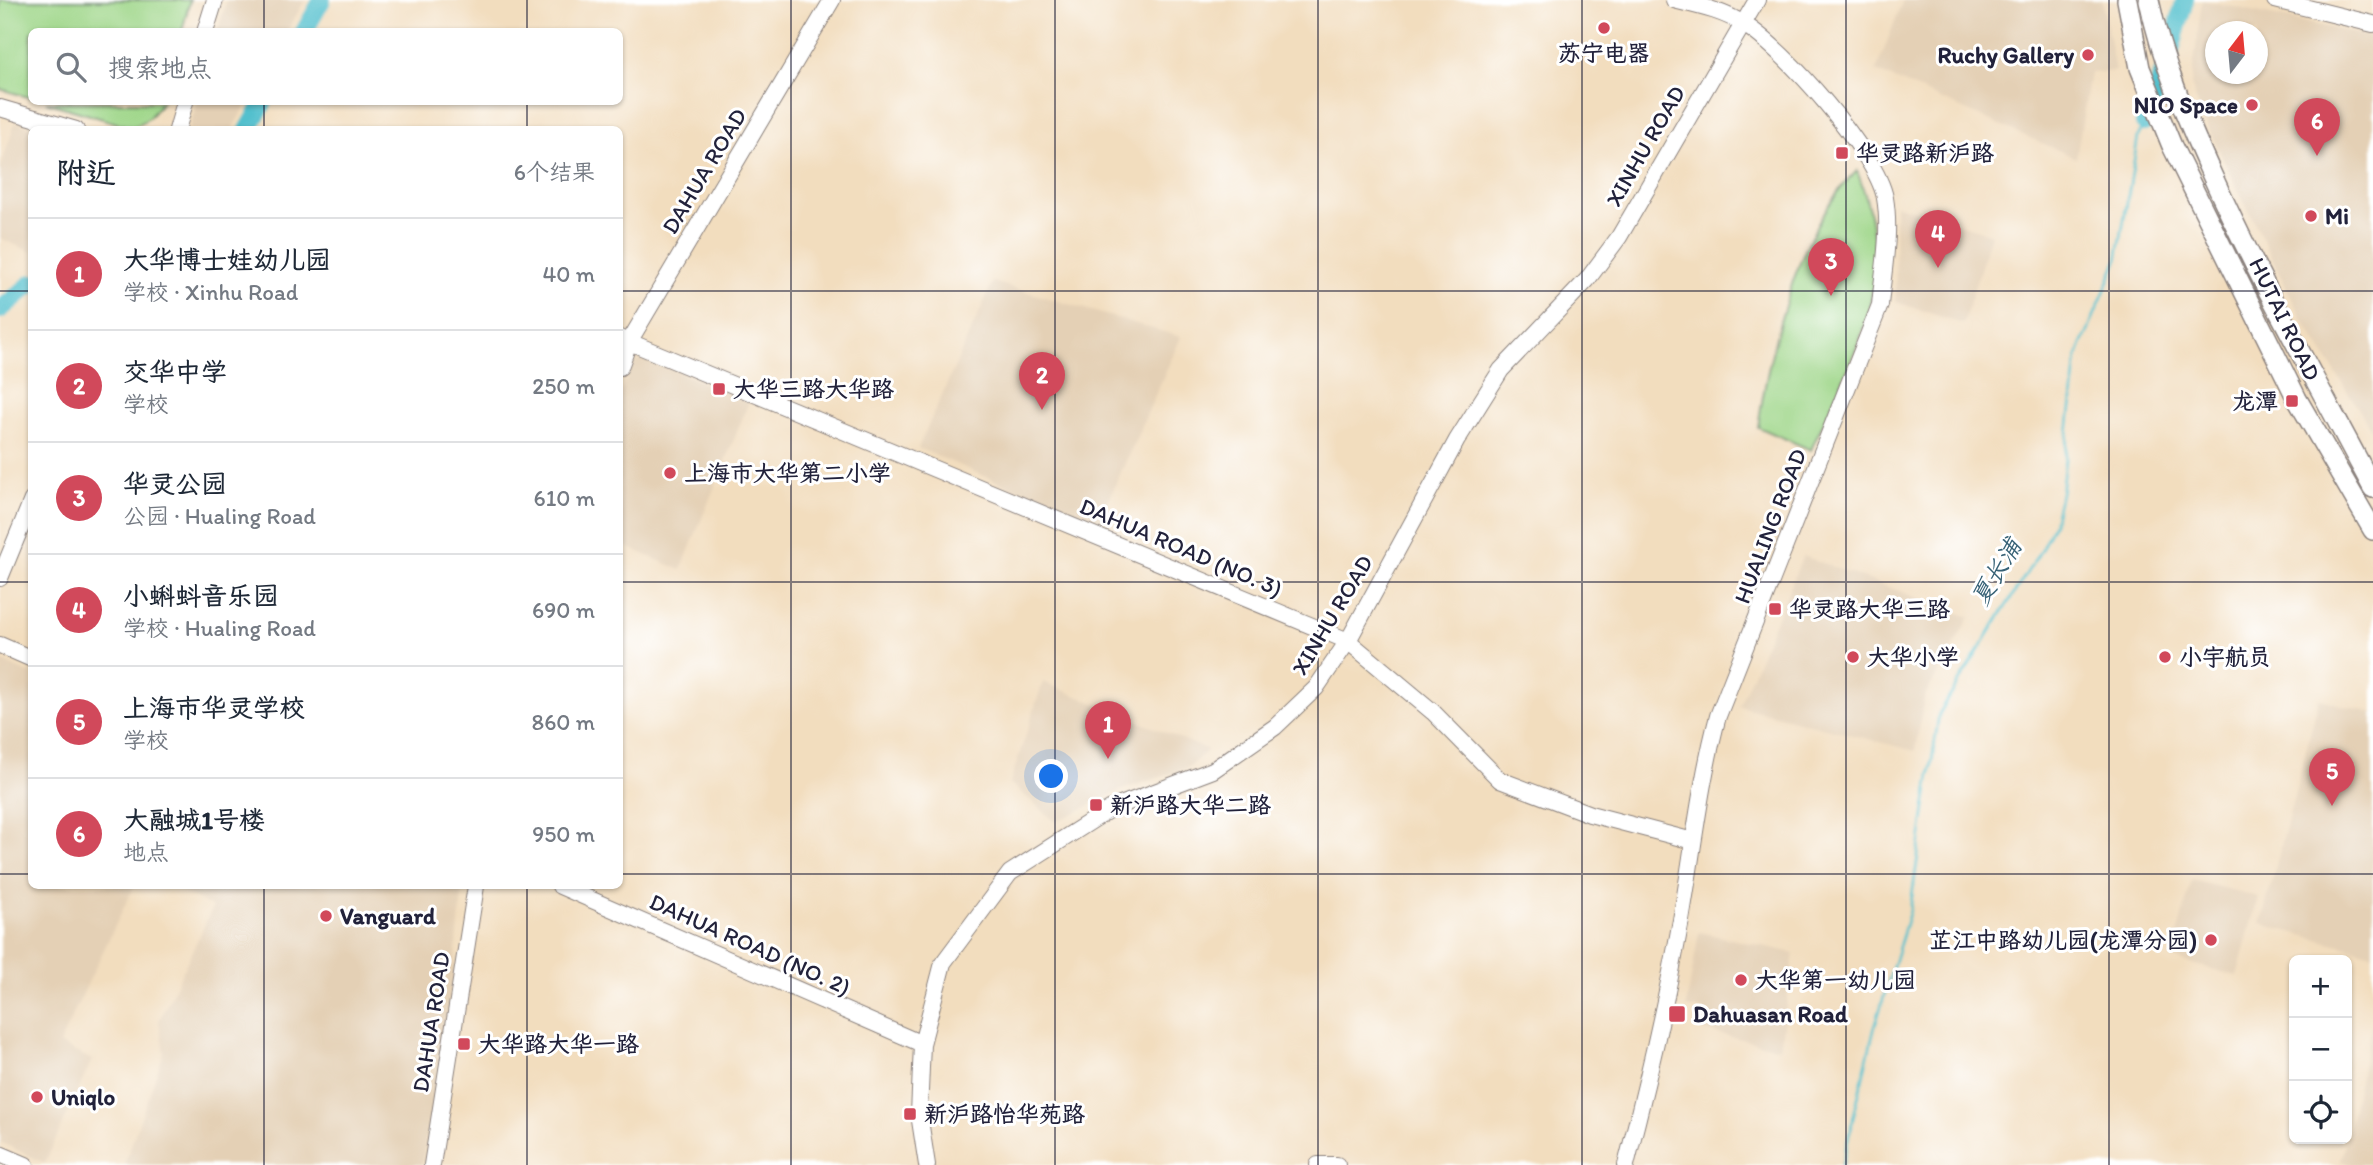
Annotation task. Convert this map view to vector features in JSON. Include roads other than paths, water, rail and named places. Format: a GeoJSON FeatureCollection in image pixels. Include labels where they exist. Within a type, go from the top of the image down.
{"type":"FeatureCollection","features":[{"type":"Feature","properties":{"kind":"main road","name":"HUTAI ROAD"},"geometry":{"type":"LineString","coordinates":[[2127,0],[2140,68],[2163,124],[2297,399],[2373,530]]}},
{"type":"Feature","properties":{"kind":"main road","name":"HUTAI ROAD"},"geometry":{"type":"LineString","coordinates":[[2149,0],[2160,50],[2180,103],[2251,262],[2373,488]]}},
{"type":"Feature","properties":{"kind":"street"},"geometry":{"type":"LineString","coordinates":[[206,28],[215,0]]}},
{"type":"Feature","properties":{"kind":"street","name":"DAHUA ROAD"},"geometry":{"type":"LineString","coordinates":[[624,340],[832,0]]}},
{"type":"Feature","properties":{"kind":"street","name":"HUALING ROAD"},"geometry":{"type":"LineString","coordinates":[[1626,1165],[1659,1036],[1704,769],[1718,716],[1880,305],[1885,245],[1885,198],[1875,169],[1856,139],[1768,41],[1744,24],[1715,10],[1674,0]]}},
{"type":"Feature","properties":{"kind":"street","name":"XINHU ROAD"},"geometry":{"type":"LineString","coordinates":[[928,1165],[919,1114],[922,1044],[943,962],[1010,873],[1110,809],[1213,771],[1275,727],[1316,688],[1348,641],[1457,440],[1501,370],[1587,280],[1619,237],[1757,0]]}},
{"type":"Feature","properties":{"kind":"street"},"geometry":{"type":"LineString","coordinates":[[2275,0],[2373,24]]}},
{"type":"Feature","properties":{"kind":"street"},"geometry":{"type":"LineString","coordinates":[[178,126],[184,105]]}},
{"type":"Feature","properties":{"kind":"street"},"geometry":{"type":"LineString","coordinates":[[0,108],[62,126]]}},
{"type":"Feature","properties":{"kind":"street","name":"DAHUA ROAD (NO. 3)"},"geometry":{"type":"LineString","coordinates":[[624,340],[1348,641],[1433,712],[1500,780],[1590,814],[1693,841]]}},
{"type":"Feature","properties":{"kind":"street"},"geometry":{"type":"LineString","coordinates":[[0,578],[28,510]]}},
{"type":"Feature","properties":{"kind":"street"},"geometry":{"type":"LineString","coordinates":[[0,645],[28,657]]}},
{"type":"Feature","properties":{"kind":"street","name":"DAHUA ROAD"},"geometry":{"type":"LineString","coordinates":[[432,1165],[476,889]]}},
{"type":"Feature","properties":{"kind":"street","name":"DAHUA ROAD (NO. 2)"},"geometry":{"type":"LineString","coordinates":[[568,889],[922,1044]]}},
{"type":"Feature","properties":{"kind":"street"},"geometry":{"type":"LineString","coordinates":[[0,1154],[26,1165]]}},
{"type":"Feature","properties":{"kind":"street"},"geometry":{"type":"LineString","coordinates":[[1318,1165],[1337,1165]]}},
{"type":"Feature","properties":{"kind":"waterway"},"geometry":{"type":"LineString","coordinates":[[306,28],[322,0]]}},
{"type":"Feature","properties":{"kind":"waterway","name":"夏长浦"},"geometry":{"type":"LineString","coordinates":[[2144,123],[2169,57],[2185,0]]}},
{"type":"Feature","properties":{"kind":"waterway"},"geometry":{"type":"LineString","coordinates":[[250,126],[262,105]]}},
{"type":"Feature","properties":{"kind":"waterway","name":"夏长浦"},"geometry":{"type":"LineString","coordinates":[[1842,1165],[1875,1026],[1910,910],[1939,714],[2041,550],[2054,523],[2061,493],[2077,357],[2117,261],[2138,137],[2144,123]]}},
{"type":"Feature","properties":{"kind":"waterway"},"geometry":{"type":"LineString","coordinates":[[0,310],[28,286]]}},
{"type":"Feature","properties":{"kind":"place","name":"苏宁电器"},"geometry":{"type":"Point","coordinates":[1604,28]}},
{"type":"Feature","properties":{"kind":"place","name":"Ruchy Gallery"},"geometry":{"type":"Point","coordinates":[2088,55]}},
{"type":"Feature","properties":{"kind":"place","name":"NIO Space"},"geometry":{"type":"Point","coordinates":[2252,105]}},
{"type":"Feature","properties":{"kind":"place","name":"华灵路新沪路"},"geometry":{"type":"Point","coordinates":[1842,153]}},
{"type":"Feature","properties":{"kind":"place","name":"大融城1号楼"},"geometry":{"type":"Point","coordinates":[2317,156]}},
{"type":"Feature","properties":{"kind":"place","name":"Mi"},"geometry":{"type":"Point","coordinates":[2311,216]}},
{"type":"Feature","properties":{"kind":"place","name":"小蝌蚪音乐园"},"geometry":{"type":"Point","coordinates":[1938,268]}},
{"type":"Feature","properties":{"kind":"place","name":"华灵公园"},"geometry":{"type":"Point","coordinates":[1831,296]}},
{"type":"Feature","properties":{"kind":"place","name":"大华三路大华路"},"geometry":{"type":"Point","coordinates":[719,389]}},
{"type":"Feature","properties":{"kind":"place","name":"龙潭"},"geometry":{"type":"Point","coordinates":[2292,401]}},
{"type":"Feature","properties":{"kind":"place","name":"交华中学"},"geometry":{"type":"Point","coordinates":[1042,410]}},
{"type":"Feature","properties":{"kind":"place","name":"上海市大华第二小学"},"geometry":{"type":"Point","coordinates":[670,473]}},
{"type":"Feature","properties":{"kind":"place","name":"华灵路大华三路"},"geometry":{"type":"Point","coordinates":[1775,609]}},
{"type":"Feature","properties":{"kind":"place","name":"大华小学"},"geometry":{"type":"Point","coordinates":[1853,657]}},
{"type":"Feature","properties":{"kind":"place","name":"小宇航员"},"geometry":{"type":"Point","coordinates":[2165,657]}},
{"type":"Feature","properties":{"kind":"place","name":"大华博士娃幼儿园"},"geometry":{"type":"Point","coordinates":[1108,759]}},
{"type":"Feature","properties":{"kind":"place","name":"新沪路大华二路"},"geometry":{"type":"Point","coordinates":[1096,805]}},
{"type":"Feature","properties":{"kind":"place","name":"上海市华灵学校"},"geometry":{"type":"Point","coordinates":[2332,806]}},
{"type":"Feature","properties":{"kind":"place","name":"Vanguard"},"geometry":{"type":"Point","coordinates":[326,916]}},
{"type":"Feature","properties":{"kind":"place","name":"芷江中路幼儿园(龙潭分园)"},"geometry":{"type":"Point","coordinates":[2211,940]}},
{"type":"Feature","properties":{"kind":"place","name":"大华第一幼儿园"},"geometry":{"type":"Point","coordinates":[1741,980]}},
{"type":"Feature","properties":{"kind":"place","name":"Dahuasan Road"},"geometry":{"type":"Point","coordinates":[1677,1014]}},
{"type":"Feature","properties":{"kind":"place","name":"大华路大华一路"},"geometry":{"type":"Point","coordinates":[464,1044]}},
{"type":"Feature","properties":{"kind":"place","name":"Uniqlo"},"geometry":{"type":"Point","coordinates":[37,1097]}},
{"type":"Feature","properties":{"kind":"place","name":"新沪路怡华苑路"},"geometry":{"type":"Point","coordinates":[910,1114]}}]}
